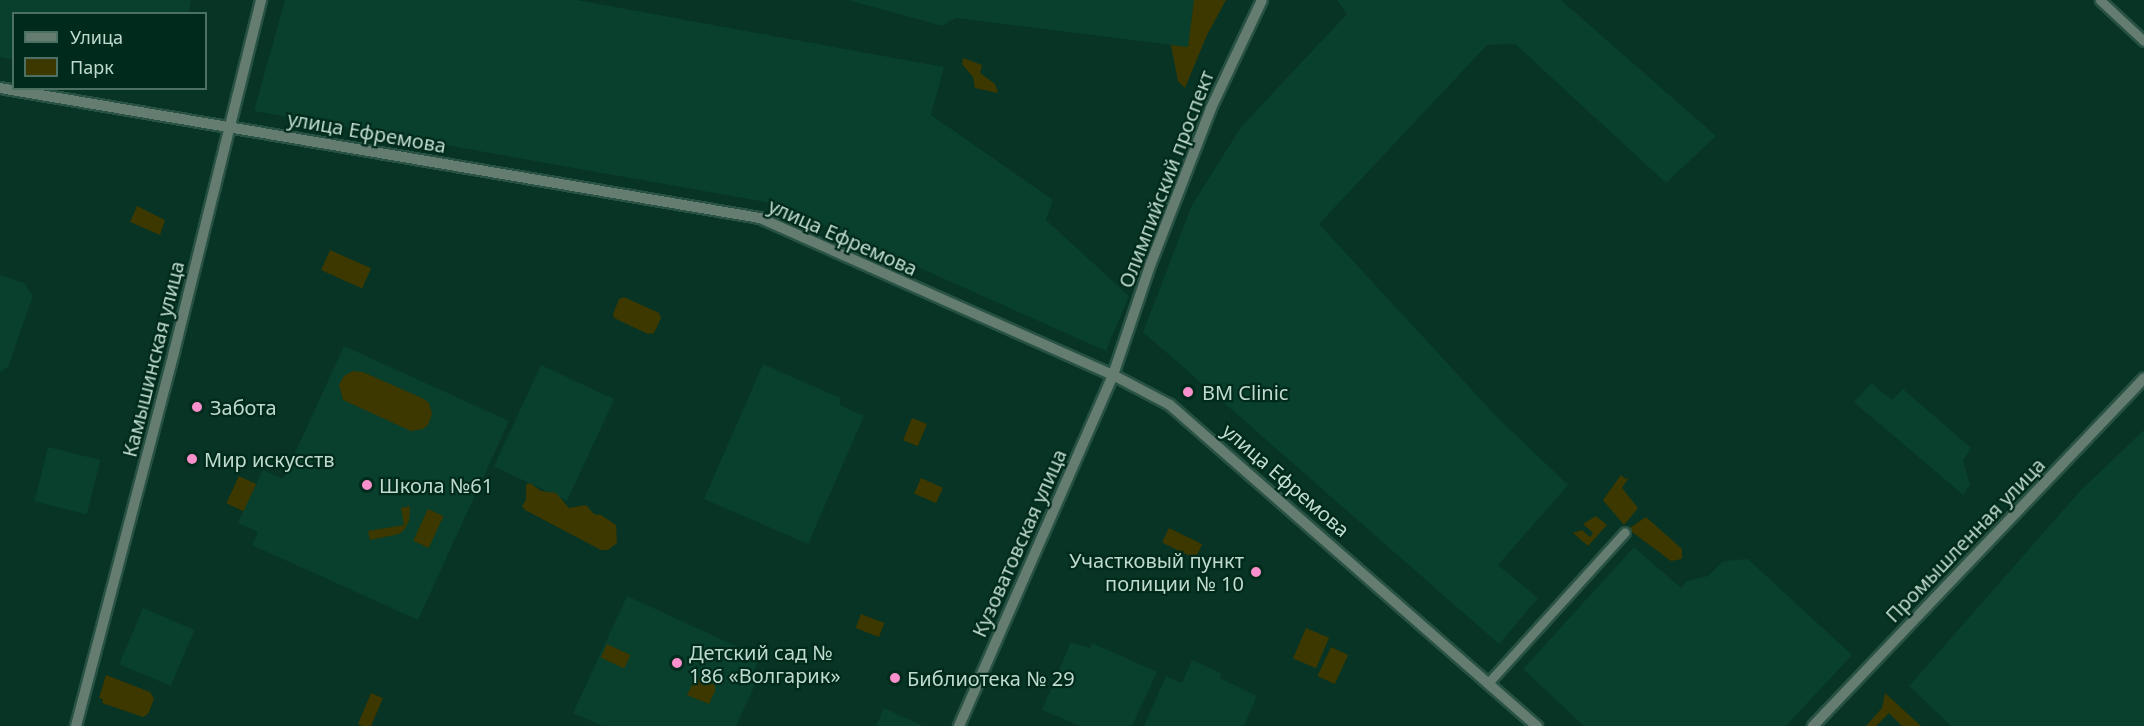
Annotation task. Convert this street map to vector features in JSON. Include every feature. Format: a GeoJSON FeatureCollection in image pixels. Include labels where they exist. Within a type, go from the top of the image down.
{"type":"FeatureCollection","features":[{"type":"Feature","properties":{"kind":"street","name":"Камышинская улица"},"geometry":{"type":"LineString","coordinates":[[76,726],[261,0]]}},
{"type":"Feature","properties":{"kind":"street","name":"Олимпийский проспект"},"geometry":{"type":"LineString","coordinates":[[1113,375],[1151,263],[1211,108],[1262,0]]}},
{"type":"Feature","properties":{"kind":"street"},"geometry":{"type":"LineString","coordinates":[[2100,0],[2144,41]]}},
{"type":"Feature","properties":{"kind":"street","name":"улица Ефремова"},"geometry":{"type":"LineString","coordinates":[[0,88],[760,218],[1153,394],[1182,413],[1537,726]]}},
{"type":"Feature","properties":{"kind":"street","name":"Кузоватовская улица"},"geometry":{"type":"LineString","coordinates":[[959,726],[1113,375]]}},
{"type":"Feature","properties":{"kind":"street","name":"Промышленная улица"},"geometry":{"type":"LineString","coordinates":[[1813,726],[2144,379]]}},
{"type":"Feature","properties":{"kind":"street"},"geometry":{"type":"LineString","coordinates":[[1489,682],[1625,532]]}},
{"type":"Feature","properties":{"kind":"shaded area"},"geometry":{"type":"Polygon","coordinates":[[[0,0],[191,0],[189,12],[12,12],[12,60],[0,57],[0,0]]]}},
{"type":"Feature","properties":{"kind":"shaded area"},"geometry":{"type":"Polygon","coordinates":[[[285,0],[577,0],[944,67],[931,115],[1053,200],[1046,220],[1129,296],[1106,351],[776,204],[254,111],[285,0]]]}},
{"type":"Feature","properties":{"kind":"shaded area"},"geometry":{"type":"Polygon","coordinates":[[[848,0],[1194,0],[1188,47],[956,18],[942,26],[848,0]]]}},
{"type":"Feature","properties":{"kind":"shaded area"},"geometry":{"type":"Polygon","coordinates":[[[1337,0],[1561,0],[1716,136],[1666,183],[1515,44],[1487,45],[1319,224],[1496,416],[1568,485],[1498,565],[1538,598],[1499,644],[1143,332],[1192,205],[1241,127],[1347,14],[1337,0]]]}},
{"type":"Feature","properties":{"kind":"shaded area"},"geometry":{"type":"Polygon","coordinates":[[[0,275],[24,283],[33,296],[8,367],[0,372],[0,275]]]}},
{"type":"Feature","properties":{"kind":"shaded area","name":"Школа №61"},"geometry":{"type":"Polygon","coordinates":[[[344,346],[509,421],[418,620],[252,545],[258,532],[238,523],[263,470],[283,479],[344,346]]]}},
{"type":"Feature","properties":{"kind":"shaded area"},"geometry":{"type":"Polygon","coordinates":[[[763,364],[840,398],[840,405],[864,416],[808,544],[704,499],[763,364]]]}},
{"type":"Feature","properties":{"kind":"shaded area"},"geometry":{"type":"Polygon","coordinates":[[[541,365],[614,399],[567,501],[494,467],[541,365]]]}},
{"type":"Feature","properties":{"kind":"shaded area"},"geometry":{"type":"Polygon","coordinates":[[[1871,383],[1892,400],[1903,389],[1971,448],[1963,461],[1970,485],[1963,495],[1854,402],[1871,383]]]}},
{"type":"Feature","properties":{"kind":"shaded area"},"geometry":{"type":"Polygon","coordinates":[[[2144,430],[2144,726],[1951,726],[1909,686],[2080,491],[2144,430]]]}},
{"type":"Feature","properties":{"kind":"shaded area"},"geometry":{"type":"Polygon","coordinates":[[[48,447],[100,460],[87,514],[34,501],[48,447]]]}},
{"type":"Feature","properties":{"kind":"shaded area"},"geometry":{"type":"Polygon","coordinates":[[[1634,547],[1681,588],[1687,581],[1708,576],[1723,561],[1748,559],[1852,655],[1786,726],[1584,726],[1523,669],[1634,547]]]}},
{"type":"Feature","properties":{"kind":"shaded area","name":"Детский сад № 186 «Волгарик»"},"geometry":{"type":"Polygon","coordinates":[[[627,596],[760,657],[754,670],[760,674],[736,726],[603,726],[573,713],[627,596]]]}},
{"type":"Feature","properties":{"kind":"shaded area"},"geometry":{"type":"Polygon","coordinates":[[[143,608],[195,630],[171,686],[119,664],[143,608]]]}},
{"type":"Feature","properties":{"kind":"shaded area"},"geometry":{"type":"Polygon","coordinates":[[[1071,642],[1090,648],[1092,643],[1157,672],[1132,726],[1080,726],[1042,710],[1071,642]]]}},
{"type":"Feature","properties":{"kind":"shaded area"},"geometry":{"type":"Polygon","coordinates":[[[1192,660],[1221,673],[1220,678],[1257,696],[1244,726],[1144,726],[1166,676],[1182,683],[1192,660]]]}},
{"type":"Feature","properties":{"kind":"shaded area"},"geometry":{"type":"Polygon","coordinates":[[[884,708],[923,726],[876,726],[884,708]]]}},
{"type":"Feature","properties":{"kind":"green space"},"geometry":{"type":"Polygon","coordinates":[[[1194,0],[1226,0],[1207,35],[1185,88],[1178,81],[1171,45],[1188,47],[1194,0]]]}},
{"type":"Feature","properties":{"kind":"green space"},"geometry":{"type":"Polygon","coordinates":[[[963,58],[982,65],[980,73],[995,84],[998,93],[975,88],[973,77],[962,64],[963,58]]]}},
{"type":"Feature","properties":{"kind":"green space"},"geometry":{"type":"Polygon","coordinates":[[[137,206],[165,220],[160,235],[130,222],[137,206]]]}},
{"type":"Feature","properties":{"kind":"green space"},"geometry":{"type":"Polygon","coordinates":[[[330,250],[371,268],[362,288],[321,270],[330,250]]]}},
{"type":"Feature","properties":{"kind":"green space"},"geometry":{"type":"Polygon","coordinates":[[[624,297],[659,313],[661,318],[654,333],[648,334],[614,318],[613,314],[619,299],[624,297]]]}},
{"type":"Feature","properties":{"kind":"green space"},"geometry":{"type":"Polygon","coordinates":[[[353,371],[363,372],[424,399],[429,403],[432,414],[428,425],[423,429],[411,431],[343,400],[339,385],[344,376],[353,371]]]}},
{"type":"Feature","properties":{"kind":"green space"},"geometry":{"type":"Polygon","coordinates":[[[912,418],[927,424],[918,446],[903,440],[912,418]]]}},
{"type":"Feature","properties":{"kind":"green space"},"geometry":{"type":"Polygon","coordinates":[[[1621,475],[1625,479],[1629,477],[1622,488],[1638,508],[1624,525],[1603,500],[1621,475]]]}},
{"type":"Feature","properties":{"kind":"green space"},"geometry":{"type":"Polygon","coordinates":[[[239,476],[256,484],[244,511],[226,503],[239,476]]]}},
{"type":"Feature","properties":{"kind":"green space"},"geometry":{"type":"Polygon","coordinates":[[[921,478],[943,488],[936,503],[914,494],[921,478]]]}},
{"type":"Feature","properties":{"kind":"green space"},"geometry":{"type":"Polygon","coordinates":[[[530,483],[541,491],[556,493],[569,508],[586,505],[594,514],[601,515],[616,525],[617,543],[608,550],[601,550],[525,510],[522,506],[526,500],[526,485],[530,483]]]}},
{"type":"Feature","properties":{"kind":"green space"},"geometry":{"type":"Polygon","coordinates":[[[410,506],[409,521],[404,530],[399,534],[370,540],[368,531],[404,525],[401,508],[410,506]]]}},
{"type":"Feature","properties":{"kind":"green space"},"geometry":{"type":"Polygon","coordinates":[[[428,509],[443,516],[429,548],[413,541],[428,509]]]}},
{"type":"Feature","properties":{"kind":"green space"},"geometry":{"type":"Polygon","coordinates":[[[1596,516],[1607,525],[1588,546],[1573,533],[1582,530],[1590,537],[1593,533],[1583,524],[1596,516]]]}},
{"type":"Feature","properties":{"kind":"green space"},"geometry":{"type":"Polygon","coordinates":[[[1646,517],[1682,549],[1682,559],[1671,561],[1628,529],[1646,517]]]}},
{"type":"Feature","properties":{"kind":"green space"},"geometry":{"type":"Polygon","coordinates":[[[1169,528],[1202,544],[1195,559],[1162,542],[1169,528]]]}},
{"type":"Feature","properties":{"kind":"green space"},"geometry":{"type":"Polygon","coordinates":[[[861,614],[884,623],[879,637],[856,628],[861,614]]]}},
{"type":"Feature","properties":{"kind":"green space"},"geometry":{"type":"Polygon","coordinates":[[[1306,628],[1329,638],[1316,668],[1293,658],[1306,628]]]}},
{"type":"Feature","properties":{"kind":"green space"},"geometry":{"type":"Polygon","coordinates":[[[607,644],[631,655],[624,669],[601,658],[607,644]]]}},
{"type":"Feature","properties":{"kind":"green space"},"geometry":{"type":"Polygon","coordinates":[[[1331,647],[1348,655],[1335,684],[1317,676],[1331,647]]]}},
{"type":"Feature","properties":{"kind":"green space"},"geometry":{"type":"Polygon","coordinates":[[[106,675],[150,692],[154,699],[148,714],[143,717],[102,703],[103,699],[99,698],[106,675]]]}},
{"type":"Feature","properties":{"kind":"green space"},"geometry":{"type":"Polygon","coordinates":[[[696,677],[715,685],[715,691],[709,704],[687,695],[696,677]]]}},
{"type":"Feature","properties":{"kind":"green space"},"geometry":{"type":"Polygon","coordinates":[[[371,693],[383,698],[371,726],[363,726],[358,724],[371,693]]]}},
{"type":"Feature","properties":{"kind":"green space"},"geometry":{"type":"Polygon","coordinates":[[[1885,693],[1921,726],[1902,726],[1889,713],[1876,726],[1866,726],[1882,708],[1885,693]]]}},
{"type":"Feature","properties":{"kind":"place","name":"BM Clinic"},"geometry":{"type":"Point","coordinates":[1188,392]}},
{"type":"Feature","properties":{"kind":"place","name":"Забота"},"geometry":{"type":"Point","coordinates":[197,407]}},
{"type":"Feature","properties":{"kind":"place","name":"Мир искусств"},"geometry":{"type":"Point","coordinates":[192,459]}},
{"type":"Feature","properties":{"kind":"place","name":"Школа №61"},"geometry":{"type":"Point","coordinates":[367,485]}},
{"type":"Feature","properties":{"kind":"place","name":"Участковый пункт полиции № 10"},"geometry":{"type":"Point","coordinates":[1256,572]}},
{"type":"Feature","properties":{"kind":"place","name":"Детский сад № 186 «Волгарик»"},"geometry":{"type":"Point","coordinates":[677,663]}},
{"type":"Feature","properties":{"kind":"place","name":"Библиотека № 29"},"geometry":{"type":"Point","coordinates":[895,678]}}]}
